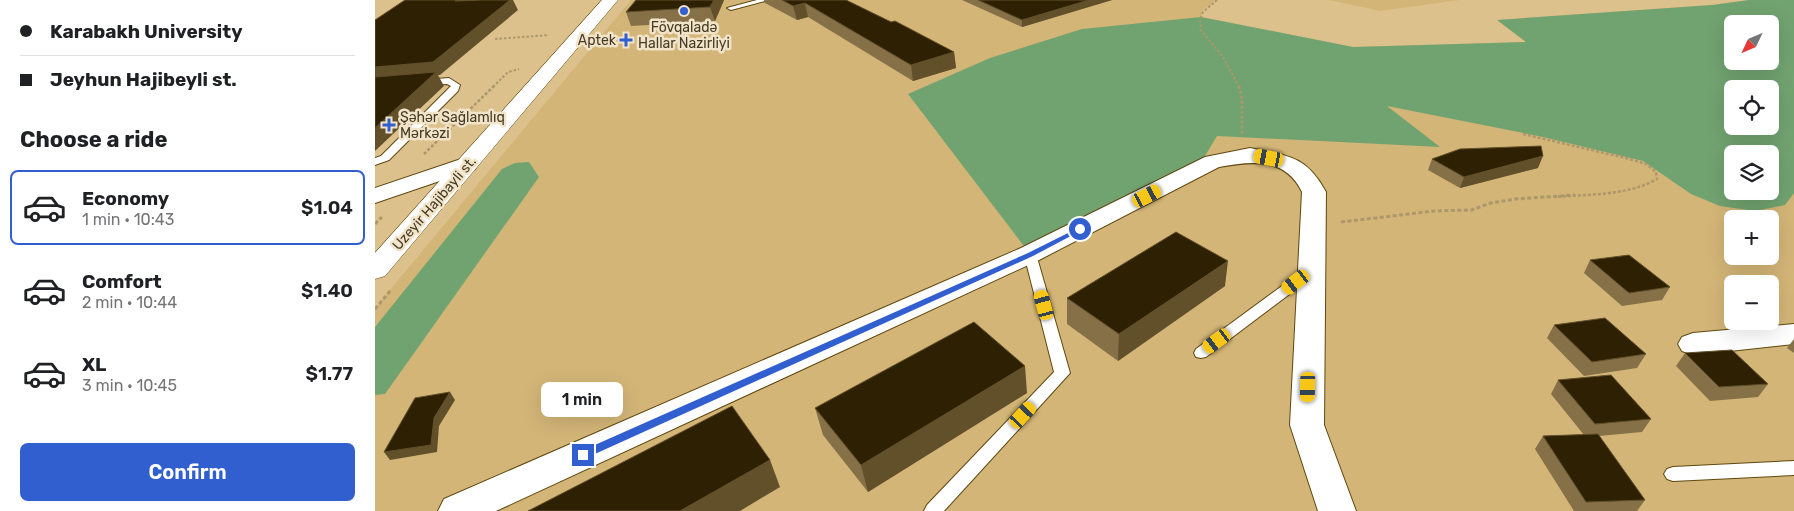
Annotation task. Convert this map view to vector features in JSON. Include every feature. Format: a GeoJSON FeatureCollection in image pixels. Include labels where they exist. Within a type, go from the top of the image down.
{"type":"FeatureCollection","features":[{"type":"Feature","properties":{"kind":"main road","name":"Uzeyir Hajibayli st."},"geometry":{"type":"LineString","coordinates":[[375,270],[610,0]]}},
{"type":"Feature","properties":{"kind":"street"},"geometry":{"type":"LineString","coordinates":[[457,511],[1031,254],[1213,162],[1250,155],[1287,162],[1307,178],[1314,192],[1307,425],[1337,511]]}},
{"type":"Feature","properties":{"kind":"street"},"geometry":{"type":"LineString","coordinates":[[384,191],[467,164]]}},
{"type":"Feature","properties":{"kind":"street"},"geometry":{"type":"LineString","coordinates":[[1693,344],[1794,334]]}},
{"type":"Feature","properties":{"kind":"lane"},"geometry":{"type":"LineString","coordinates":[[731,8],[767,0]]}},
{"type":"Feature","properties":{"kind":"lane"},"geometry":{"type":"LineString","coordinates":[[375,162],[385,158],[455,89],[456,85],[449,81],[413,83]]}},
{"type":"Feature","properties":{"kind":"lane"},"geometry":{"type":"LineString","coordinates":[[933,511],[1062,373],[1031,254]]}},
{"type":"Feature","properties":{"kind":"lane"},"geometry":{"type":"LineString","coordinates":[[1201,352],[1312,271]]}},
{"type":"Feature","properties":{"kind":"lane"},"geometry":{"type":"LineString","coordinates":[[1673,474],[1794,468]]}},
{"type":"Feature","properties":{"kind":"path"},"geometry":{"type":"LineString","coordinates":[[1217,0],[1203,10],[1199,22],[1201,30],[1235,74],[1241,92],[1243,111],[1241,122],[1242,139],[1250,155]]}},
{"type":"Feature","properties":{"kind":"path"},"geometry":{"type":"LineString","coordinates":[[495,38],[553,34]]}},
{"type":"Feature","properties":{"kind":"path"},"geometry":{"type":"LineString","coordinates":[[375,224],[395,203],[384,191],[508,72],[526,66]]}},
{"type":"Feature","properties":{"kind":"path"},"geometry":{"type":"LineString","coordinates":[[1313,226],[1435,211],[1471,210],[1491,203],[1515,199],[1612,193],[1645,186],[1657,180],[1656,172],[1646,164],[1523,134]]}},
{"type":"Feature","properties":{"kind":"shaded area"},"geometry":{"type":"Polygon","coordinates":[[[631,0],[1217,0],[1203,10],[1201,17],[1353,47],[1526,42],[1497,20],[1712,5],[1749,0],[1794,0],[1794,511],[375,511],[375,308],[631,0]]]}},
{"type":"Feature","properties":{"kind":"shaded area"},"geometry":{"type":"Polygon","coordinates":[[[1329,0],[1460,0],[1380,11],[1329,0]]]}},
{"type":"Feature","properties":{"kind":"green space"},"geometry":{"type":"Polygon","coordinates":[[[1749,0],[1794,0],[1794,193],[1785,205],[1760,210],[1720,206],[1691,194],[1643,161],[1543,137],[1387,106],[1440,147],[1217,136],[1202,161],[1030,254],[908,94],[990,58],[1082,29],[1201,17],[1353,47],[1526,42],[1497,20],[1712,5],[1749,0]]]}},
{"type":"Feature","properties":{"kind":"green space"},"geometry":{"type":"Polygon","coordinates":[[[529,162],[539,177],[385,394],[375,395],[375,327],[502,169],[515,163],[529,162]]]}},
{"type":"Feature","properties":{"kind":"building"},"geometry":{"type":"Polygon","coordinates":[[[405,0],[510,0],[433,62],[375,67],[375,20],[405,0]]]}},
{"type":"Feature","properties":{"kind":"building"},"geometry":{"type":"Polygon","coordinates":[[[636,0],[714,0],[710,7],[626,12],[636,0]]]}},
{"type":"Feature","properties":{"kind":"building"},"geometry":{"type":"Polygon","coordinates":[[[782,0],[846,0],[891,22],[895,21],[954,52],[911,65],[805,3],[793,6],[782,0]]]}},
{"type":"Feature","properties":{"kind":"building"},"geometry":{"type":"Polygon","coordinates":[[[978,0],[1089,0],[1022,20],[978,0]]]}},
{"type":"Feature","properties":{"kind":"building"},"geometry":{"type":"Polygon","coordinates":[[[436,72],[375,128],[375,77],[436,72]]]}},
{"type":"Feature","properties":{"kind":"building"},"geometry":{"type":"Polygon","coordinates":[[[1541,146],[1543,156],[1464,177],[1432,159],[1460,149],[1541,146]]]}},
{"type":"Feature","properties":{"kind":"building"},"geometry":{"type":"Polygon","coordinates":[[[1176,232],[1228,261],[1119,334],[1067,298],[1176,232]]]}},
{"type":"Feature","properties":{"kind":"building"},"geometry":{"type":"Polygon","coordinates":[[[1629,255],[1670,287],[1629,293],[1590,260],[1629,255]]]}},
{"type":"Feature","properties":{"kind":"building"},"geometry":{"type":"Polygon","coordinates":[[[1605,318],[1646,354],[1592,362],[1554,325],[1605,318]]]}},
{"type":"Feature","properties":{"kind":"building"},"geometry":{"type":"Polygon","coordinates":[[[974,322],[1025,366],[861,465],[815,408],[974,322]]]}},
{"type":"Feature","properties":{"kind":"building"},"geometry":{"type":"Polygon","coordinates":[[[1732,350],[1768,384],[1719,387],[1685,353],[1732,350]]]}},
{"type":"Feature","properties":{"kind":"building"},"geometry":{"type":"Polygon","coordinates":[[[1611,375],[1651,419],[1595,424],[1558,380],[1611,375]]]}},
{"type":"Feature","properties":{"kind":"building"},"geometry":{"type":"Polygon","coordinates":[[[450,392],[434,418],[431,445],[384,452],[415,398],[450,392]]]}},
{"type":"Feature","properties":{"kind":"building"},"geometry":{"type":"Polygon","coordinates":[[[732,406],[770,460],[680,511],[528,511],[732,406]]]}},
{"type":"Feature","properties":{"kind":"building"},"geometry":{"type":"Polygon","coordinates":[[[1598,434],[1645,500],[1586,502],[1543,436],[1598,434]]]}},
{"type":"Feature","properties":{"kind":"place","name":"Fövqaladə Hallar Nazirliyi"},"geometry":{"type":"Point","coordinates":[684,11]}},
{"type":"Feature","properties":{"kind":"place","name":"Aptek"},"geometry":{"type":"Point","coordinates":[626,40]}},
{"type":"Feature","properties":{"kind":"place","name":"Şəhər Sağlamlıq Mərkəzi"},"geometry":{"type":"Point","coordinates":[389,125]}},
{"type":"Feature","properties":{"kind":"route"},"geometry":{"type":"LineString","coordinates":[[583,455],[1031,254],[1080,229]]}}]}
